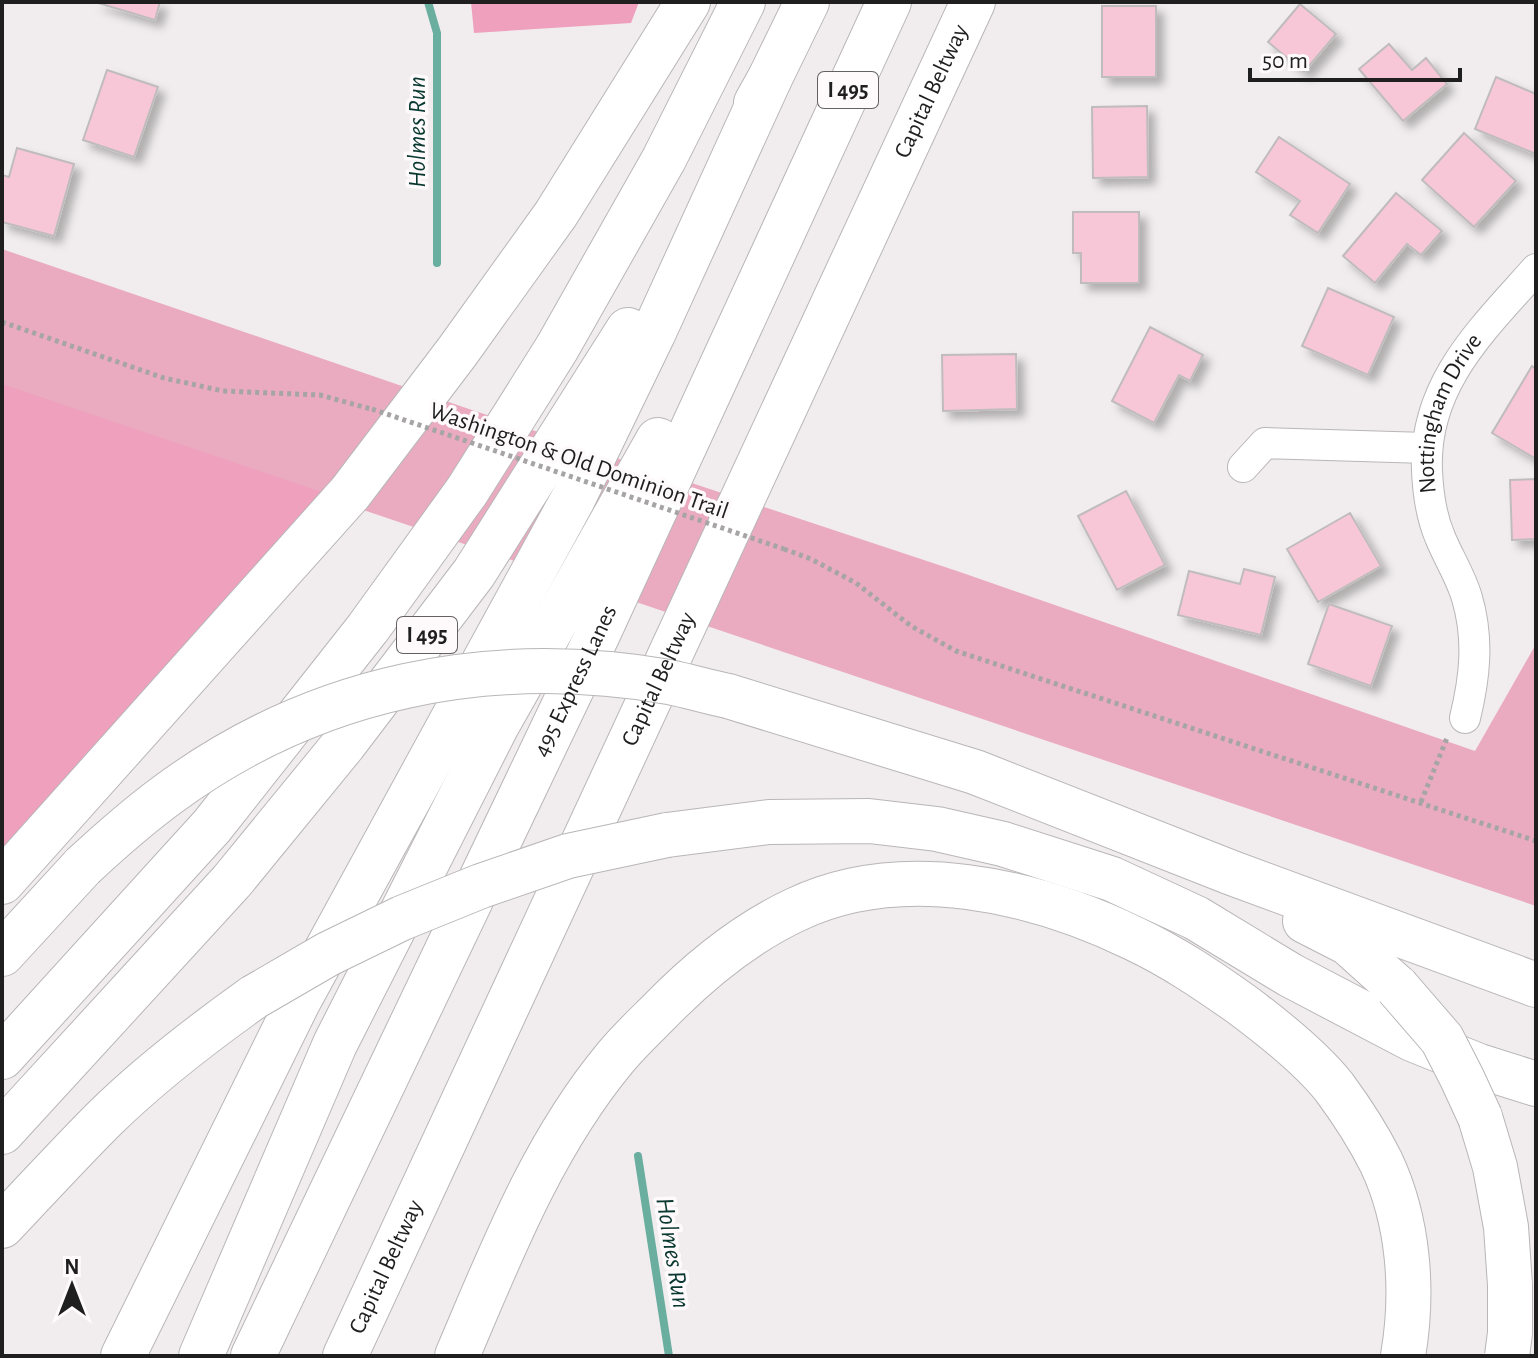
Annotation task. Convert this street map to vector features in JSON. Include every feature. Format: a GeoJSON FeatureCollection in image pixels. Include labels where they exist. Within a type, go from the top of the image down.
{"type":"FeatureCollection","features":[{"type":"Feature","properties":{"kind":"highway"},"geometry":{"type":"LineString","coordinates":[[2,882],[350,493],[556,214],[688,2]]}},
{"type":"Feature","properties":{"kind":"highway","name":"I 495"},"geometry":{"type":"LineString","coordinates":[[2,1057],[212,826],[368,628],[467,491],[557,348],[664,159],[743,2]]}},
{"type":"Feature","properties":{"kind":"highway","name":"I 495"},"geometry":{"type":"LineString","coordinates":[[2,1132],[232,881],[344,744],[474,573],[627,332],[770,78],[807,2]]}},
{"type":"Feature","properties":{"kind":"highway","name":"495 Express Lanes"},"geometry":{"type":"LineString","coordinates":[[253,1356],[598,634],[889,2]]}},
{"type":"Feature","properties":{"kind":"highway","name":"Capital Beltway"},"geometry":{"type":"LineString","coordinates":[[345,1356],[973,2]]}},
{"type":"Feature","properties":{"kind":"highway"},"geometry":{"type":"LineString","coordinates":[[123,1356],[298,1002],[573,499],[653,334],[770,78]]}},
{"type":"Feature","properties":{"kind":"highway"},"geometry":{"type":"LineString","coordinates":[[201,1356],[335,1044],[496,727],[807,177]]}},
{"type":"Feature","properties":{"kind":"highway"},"geometry":{"type":"LineString","coordinates":[[2,954],[83,866],[122,830],[169,793],[269,733],[325,709],[384,691],[443,678],[500,672],[556,671],[671,682],[728,696],[975,772],[1232,873],[1536,985]]}},
{"type":"Feature","properties":{"kind":"highway"},"geometry":{"type":"LineString","coordinates":[[2,1226],[105,1117],[171,1059],[254,997],[328,954],[402,918],[568,856],[667,835],[769,822],[869,821],[937,829],[1003,844],[1112,879],[1196,918],[1290,975],[1412,1039],[1479,1066],[1536,1084]]}},
{"type":"Feature","properties":{"kind":"highway"},"geometry":{"type":"LineString","coordinates":[[1232,873],[1288,912],[1348,943],[1397,987],[1442,1039],[1480,1117],[1495,1167],[1506,1227],[1510,1285],[1507,1356]]}},
{"type":"Feature","properties":{"kind":"highway"},"geometry":{"type":"LineString","coordinates":[[457,1356],[517,1218],[541,1171],[582,1104],[615,1058],[686,984],[759,929],[830,895],[889,885],[941,885],[987,891],[1046,903],[1100,923],[1186,967],[1257,1016],[1298,1050],[1332,1085],[1361,1128],[1380,1160],[1393,1192],[1407,1268],[1409,1298],[1405,1342]]}},
{"type":"Feature","properties":{"kind":"highway"},"geometry":{"type":"LineString","coordinates":[[1498,1356],[1536,1338]]}},
{"type":"Feature","properties":{"kind":"street","name":"Nottingham Drive"},"geometry":{"type":"LineString","coordinates":[[1465,718],[1473,682],[1475,645],[1467,598],[1438,534],[1428,495],[1426,448],[1434,411],[1450,374],[1473,341],[1536,269]]}},
{"type":"Feature","properties":{"kind":"street"},"geometry":{"type":"LineString","coordinates":[[1243,467],[1265,443],[1426,448]]}},
{"type":"Feature","properties":{"kind":"path","name":"Washington & Old Dominion Trail"},"geometry":{"type":"LineString","coordinates":[[2,322],[164,378],[223,391],[320,395],[372,409],[811,559],[845,576],[911,626],[956,651],[1536,841]]}},
{"type":"Feature","properties":{"kind":"path"},"geometry":{"type":"LineString","coordinates":[[1420,803],[1452,725],[1465,718]]}},
{"type":"Feature","properties":{"kind":"shaded area"},"geometry":{"type":"Polygon","coordinates":[[[471,2],[639,2],[631,23],[474,33],[471,2]]]}},
{"type":"Feature","properties":{"kind":"shaded area"},"geometry":{"type":"Polygon","coordinates":[[[2,249],[469,409],[960,572],[1475,751],[1536,644],[1536,906],[2,388],[2,249]]]}},
{"type":"Feature","properties":{"kind":"shaded area"},"geometry":{"type":"Polygon","coordinates":[[[2,384],[328,494],[283,560],[2,848],[2,384]]]}},
{"type":"Feature","properties":{"kind":"building"},"geometry":{"type":"Polygon","coordinates":[[[95,2],[160,2],[155,20],[95,2]]]}},
{"type":"Feature","properties":{"kind":"building"},"geometry":{"type":"Polygon","coordinates":[[[1300,4],[1336,34],[1304,72],[1268,42],[1300,4]]]}},
{"type":"Feature","properties":{"kind":"building"},"geometry":{"type":"Polygon","coordinates":[[[1102,6],[1156,6],[1156,77],[1102,77],[1102,6]]]}},
{"type":"Feature","properties":{"kind":"building"},"geometry":{"type":"Polygon","coordinates":[[[1389,44],[1412,70],[1426,58],[1447,84],[1403,121],[1359,69],[1389,44]]]}},
{"type":"Feature","properties":{"kind":"building"},"geometry":{"type":"Polygon","coordinates":[[[107,70],[158,87],[134,157],[83,140],[107,70]]]}},
{"type":"Feature","properties":{"kind":"building"},"geometry":{"type":"Polygon","coordinates":[[[1496,77],[1536,94],[1536,154],[1475,129],[1496,77]]]}},
{"type":"Feature","properties":{"kind":"building"},"geometry":{"type":"Polygon","coordinates":[[[1147,106],[1148,177],[1093,178],[1092,107],[1147,106]]]}},
{"type":"Feature","properties":{"kind":"building"},"geometry":{"type":"Polygon","coordinates":[[[1464,133],[1516,181],[1474,227],[1422,180],[1464,133]]]}},
{"type":"Feature","properties":{"kind":"building"},"geometry":{"type":"Polygon","coordinates":[[[1279,137],[1350,184],[1318,233],[1290,215],[1300,201],[1256,172],[1279,137]]]}},
{"type":"Feature","properties":{"kind":"building"},"geometry":{"type":"Polygon","coordinates":[[[17,148],[74,164],[54,236],[2,222],[2,175],[9,177],[17,148]]]}},
{"type":"Feature","properties":{"kind":"building"},"geometry":{"type":"Polygon","coordinates":[[[1396,193],[1442,231],[1421,255],[1407,244],[1375,283],[1343,256],[1396,193]]]}},
{"type":"Feature","properties":{"kind":"building"},"geometry":{"type":"Polygon","coordinates":[[[1073,212],[1139,212],[1139,283],[1081,283],[1081,253],[1073,253],[1073,212]]]}},
{"type":"Feature","properties":{"kind":"building"},"geometry":{"type":"Polygon","coordinates":[[[1328,288],[1394,317],[1368,375],[1302,346],[1328,288]]]}},
{"type":"Feature","properties":{"kind":"building"},"geometry":{"type":"Polygon","coordinates":[[[1150,327],[1203,355],[1190,381],[1179,375],[1154,423],[1112,401],[1150,327]]]}},
{"type":"Feature","properties":{"kind":"building"},"geometry":{"type":"Polygon","coordinates":[[[1016,354],[1017,409],[943,411],[942,355],[1016,354]]]}},
{"type":"Feature","properties":{"kind":"building"},"geometry":{"type":"Polygon","coordinates":[[[1532,366],[1536,369],[1536,459],[1492,433],[1532,366]]]}},
{"type":"Feature","properties":{"kind":"building"},"geometry":{"type":"Polygon","coordinates":[[[1536,479],[1536,539],[1512,540],[1510,480],[1536,479]]]}},
{"type":"Feature","properties":{"kind":"building"},"geometry":{"type":"Polygon","coordinates":[[[1126,491],[1165,565],[1117,590],[1078,516],[1126,491]]]}},
{"type":"Feature","properties":{"kind":"building"},"geometry":{"type":"Polygon","coordinates":[[[1350,513],[1381,566],[1318,602],[1287,549],[1350,513]]]}},
{"type":"Feature","properties":{"kind":"building"},"geometry":{"type":"Polygon","coordinates":[[[1244,569],[1275,577],[1261,635],[1178,615],[1189,571],[1240,584],[1244,569]]]}},
{"type":"Feature","properties":{"kind":"building"},"geometry":{"type":"Polygon","coordinates":[[[1329,604],[1392,626],[1371,686],[1308,664],[1329,604]]]}},
{"type":"Feature","properties":{"kind":"waterway","name":"Holmes Run"},"geometry":{"type":"LineString","coordinates":[[428,2],[437,33],[437,263]]}},
{"type":"Feature","properties":{"kind":"waterway","name":"Holmes Run"},"geometry":{"type":"LineString","coordinates":[[638,1156],[669,1356]]}}]}
